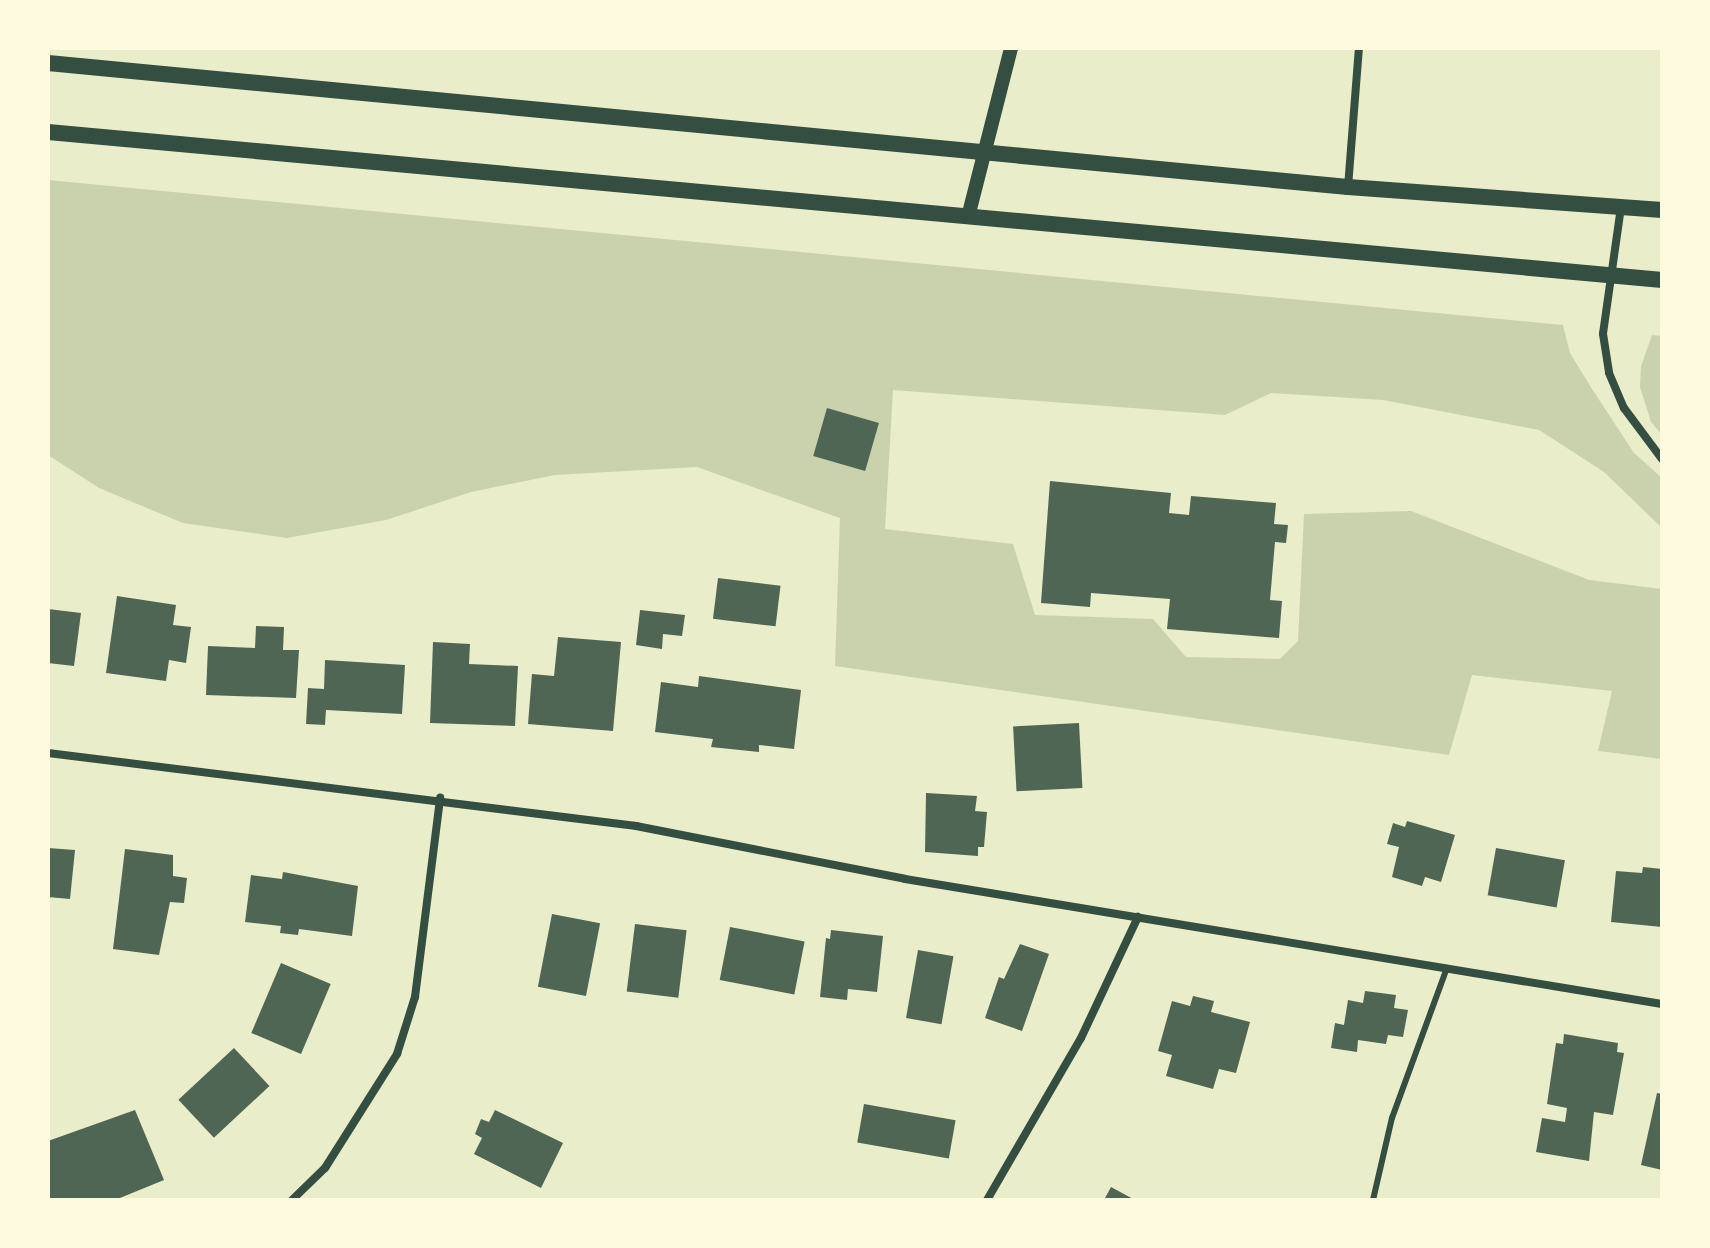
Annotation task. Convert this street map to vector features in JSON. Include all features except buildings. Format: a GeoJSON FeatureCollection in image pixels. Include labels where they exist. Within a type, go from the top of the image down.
{"type":"FeatureCollection","features":[{"type":"Feature","properties":{"kind":"main road"},"geometry":{"type":"LineString","coordinates":[[48,63],[986,148],[1348,187],[1662,210]]}},
{"type":"Feature","properties":{"kind":"main road"},"geometry":{"type":"LineString","coordinates":[[48,132],[1662,280]]}},
{"type":"Feature","properties":{"kind":"street"},"geometry":{"type":"LineString","coordinates":[[968,217],[1011,48]]}},
{"type":"Feature","properties":{"kind":"street"},"geometry":{"type":"LineString","coordinates":[[1348,187],[1359,48]]}},
{"type":"Feature","properties":{"kind":"street"},"geometry":{"type":"LineString","coordinates":[[1621,207],[1603,334],[1609,373],[1624,408],[1662,459]]}},
{"type":"Feature","properties":{"kind":"street"},"geometry":{"type":"LineString","coordinates":[[48,753],[440,798],[757,846],[863,871],[1662,1004]]}},
{"type":"Feature","properties":{"kind":"street"},"geometry":{"type":"LineString","coordinates":[[292,1200],[331,1160],[397,1054],[415,997],[440,798]]}},
{"type":"Feature","properties":{"kind":"street"},"geometry":{"type":"LineString","coordinates":[[987,1200],[1081,1038],[1138,917]]}},
{"type":"Feature","properties":{"kind":"lane"},"geometry":{"type":"LineString","coordinates":[[1373,1200],[1392,1118],[1447,968]]}},
{"type":"Feature","properties":{"kind":"green space"},"geometry":{"type":"Polygon","coordinates":[[[48,180],[1563,325],[1570,353],[1592,389],[1634,453],[1662,478],[1662,528],[1604,472],[1539,430],[1383,400],[1271,393],[1225,415],[893,390],[885,529],[1013,544],[1035,615],[1153,619],[1186,657],[1280,659],[1298,641],[1304,514],[1411,511],[1589,580],[1662,589],[1662,759],[1598,751],[1612,691],[1472,675],[1449,755],[835,666],[840,518],[697,467],[555,475],[471,492],[386,520],[287,538],[183,523],[99,488],[48,455],[48,180]]]}},
{"type":"Feature","properties":{"kind":"green space"},"geometry":{"type":"Polygon","coordinates":[[[1652,335],[1662,336],[1662,435],[1651,422],[1640,387],[1641,366],[1652,335]]]}}]}
